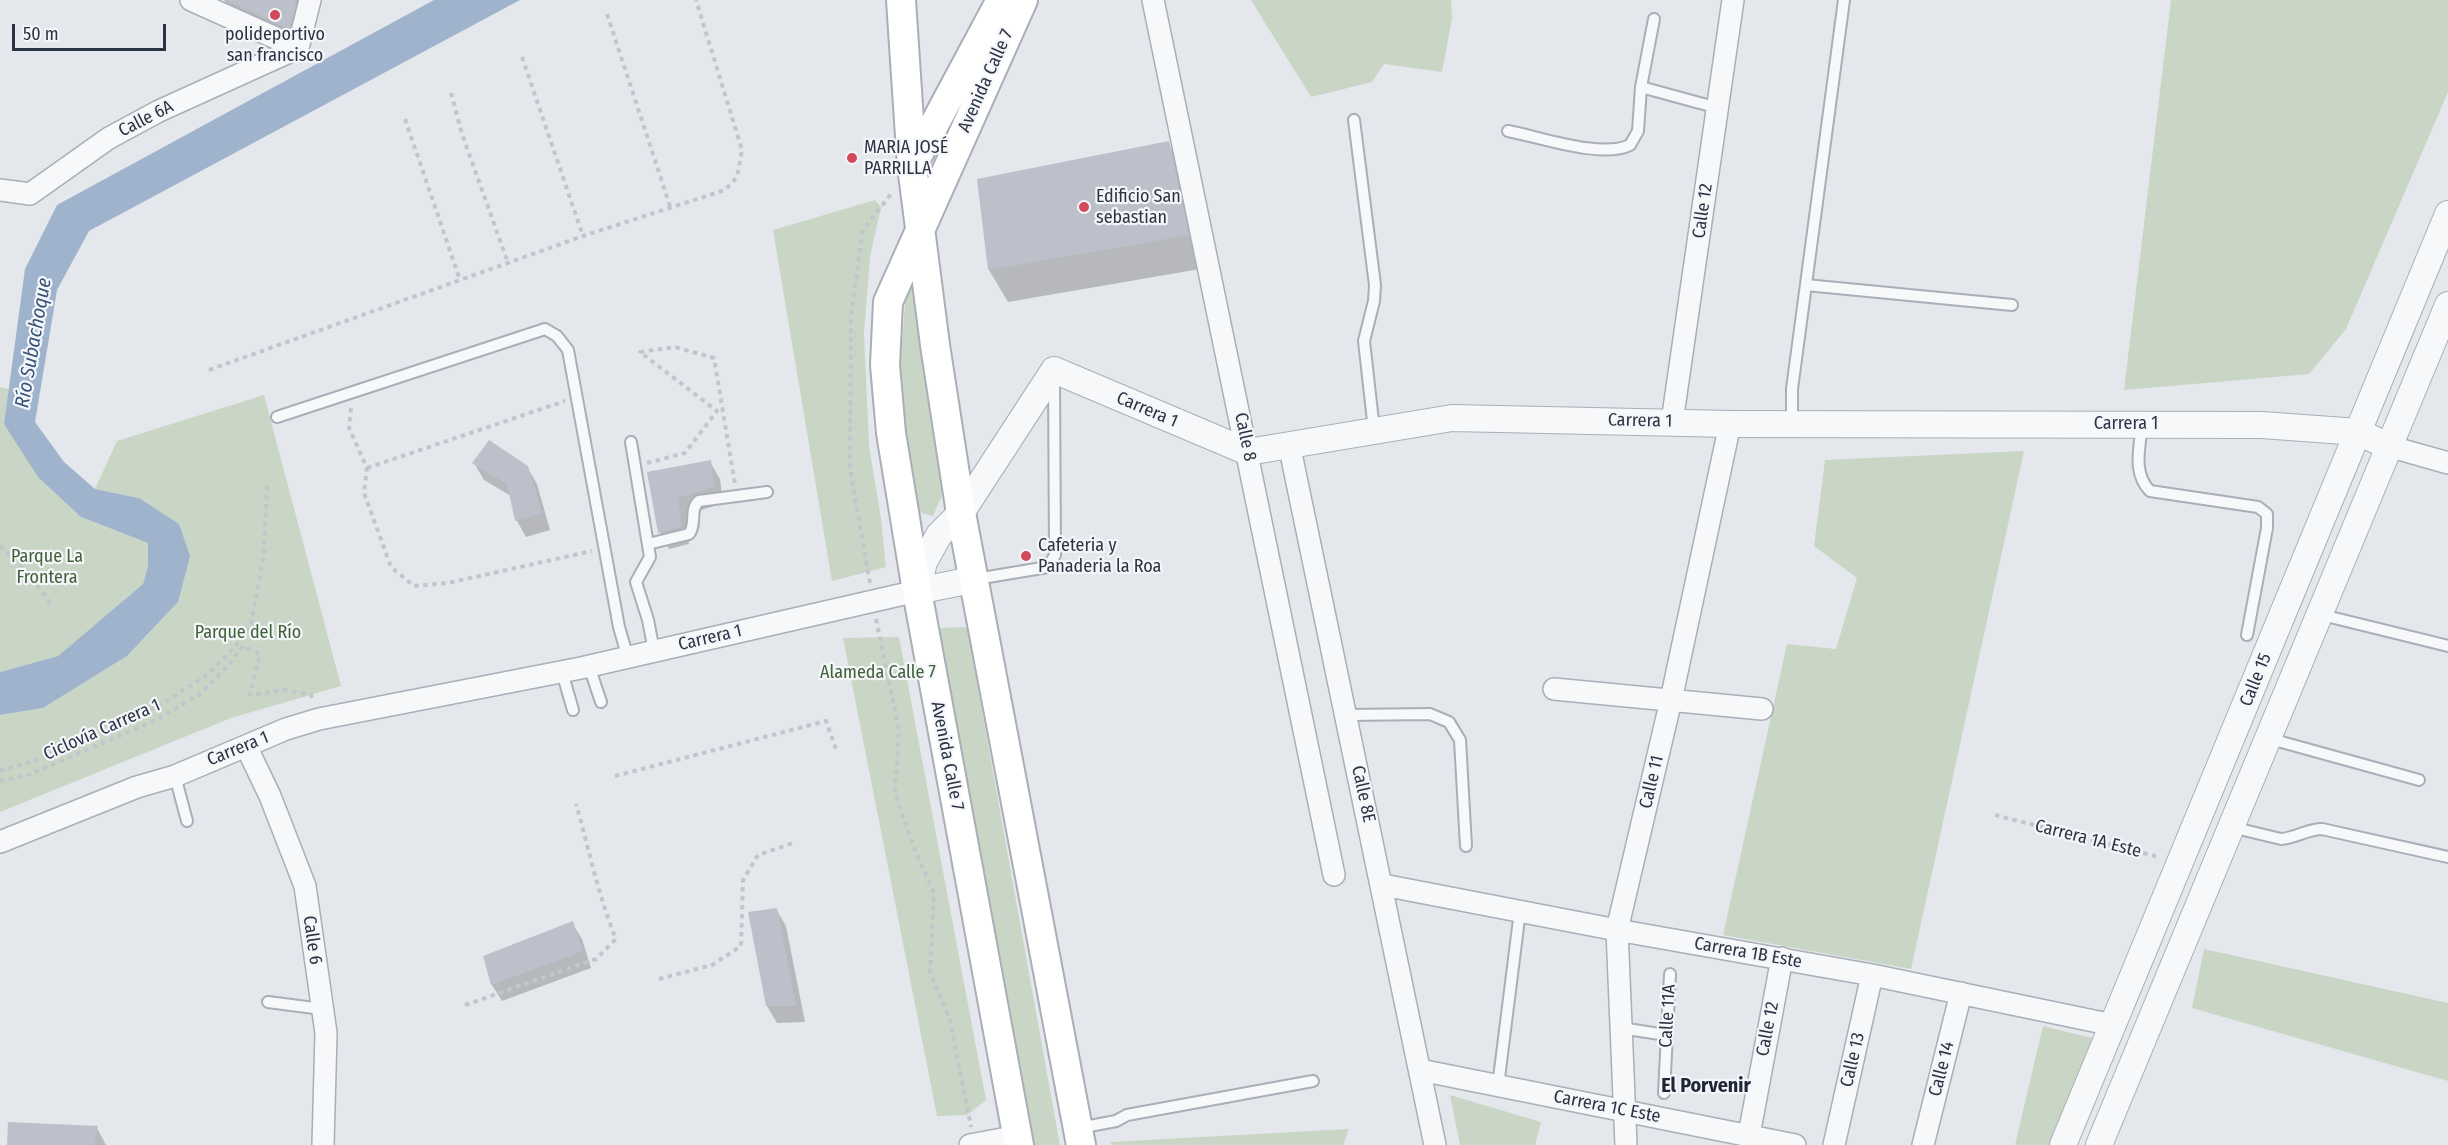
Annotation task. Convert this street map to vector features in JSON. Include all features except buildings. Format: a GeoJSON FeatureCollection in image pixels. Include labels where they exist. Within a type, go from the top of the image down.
{"type":"FeatureCollection","features":[{"type":"Feature","properties":{"kind":"main road"},"geometry":{"type":"LineString","coordinates":[[901,0],[912,166],[935,345],[961,513],[1080,1136]]}},
{"type":"Feature","properties":{"kind":"main road","name":"Avenida Calle 7"},"geometry":{"type":"LineString","coordinates":[[912,166],[1001,0]]}},
{"type":"Feature","properties":{"kind":"main road","name":"Avenida Calle 7"},"geometry":{"type":"LineString","coordinates":[[1019,1140],[917,591],[891,433],[885,365],[888,302],[1023,0]]}},
{"type":"Feature","properties":{"kind":"street"},"geometry":{"type":"LineString","coordinates":[[191,0],[298,48],[310,0]]}},
{"type":"Feature","properties":{"kind":"street","name":"Calle 8"},"geometry":{"type":"LineString","coordinates":[[1153,0],[1334,875]]}},
{"type":"Feature","properties":{"kind":"street","name":"Calle 12"},"geometry":{"type":"LineString","coordinates":[[1672,422],[1733,0]]}},
{"type":"Feature","properties":{"kind":"street","name":"Calle 6A"},"geometry":{"type":"LineString","coordinates":[[0,190],[30,194],[109,138],[129,127],[298,48]]}},
{"type":"Feature","properties":{"kind":"street","name":"Calle 15"},"geometry":{"type":"LineString","coordinates":[[2063,1145],[2448,214]]}},
{"type":"Feature","properties":{"kind":"street","name":"Calle 15"},"geometry":{"type":"LineString","coordinates":[[2099,1145],[2266,738],[2448,305]]}},
{"type":"Feature","properties":{"kind":"street"},"geometry":{"type":"LineString","coordinates":[[972,580],[917,591],[924,562],[939,535],[961,513],[1054,370]]}},
{"type":"Feature","properties":{"kind":"street","name":"Carrera 1"},"geometry":{"type":"LineString","coordinates":[[1054,370],[1248,452],[1452,418],[1730,424],[2262,424],[2358,432],[2388,446],[2448,463]]}},
{"type":"Feature","properties":{"kind":"street","name":"Calle 11"},"geometry":{"type":"LineString","coordinates":[[1626,1145],[1617,930],[1671,700],[1730,424]]}},
{"type":"Feature","properties":{"kind":"street","name":"Calle 8E"},"geometry":{"type":"LineString","coordinates":[[1289,444],[1436,1145]]}},
{"type":"Feature","properties":{"kind":"street","name":"Carrera 1"},"geometry":{"type":"LineString","coordinates":[[0,842],[137,787],[175,776],[286,729],[319,719],[562,672],[917,591]]}},
{"type":"Feature","properties":{"kind":"street"},"geometry":{"type":"LineString","coordinates":[[2253,687],[2282,701]]}},
{"type":"Feature","properties":{"kind":"street"},"geometry":{"type":"LineString","coordinates":[[1554,689],[1762,709]]}},
{"type":"Feature","properties":{"kind":"street","name":"Calle 6"},"geometry":{"type":"LineString","coordinates":[[246,746],[270,796],[305,886],[326,1033],[323,1145]]}},
{"type":"Feature","properties":{"kind":"street","name":"Carrera 1B Este"},"geometry":{"type":"LineString","coordinates":[[1383,885],[1617,930],[1872,975],[2113,1025]]}},
{"type":"Feature","properties":{"kind":"street","name":"Calle 12"},"geometry":{"type":"LineString","coordinates":[[1749,1135],[1782,958]]}},
{"type":"Feature","properties":{"kind":"street","name":"Calle 13"},"geometry":{"type":"LineString","coordinates":[[1834,1145],[1872,975]]}},
{"type":"Feature","properties":{"kind":"street","name":"Calle 14"},"geometry":{"type":"LineString","coordinates":[[1923,1145],[1961,993]]}},
{"type":"Feature","properties":{"kind":"street","name":"Carrera 1C Este"},"geometry":{"type":"LineString","coordinates":[[1420,1070],[1795,1145]]}},
{"type":"Feature","properties":{"kind":"street"},"geometry":{"type":"LineString","coordinates":[[970,1145],[1019,1140]]}},
{"type":"Feature","properties":{"kind":"lane"},"geometry":{"type":"LineString","coordinates":[[1792,424],[1792,389],[1844,0]]}},
{"type":"Feature","properties":{"kind":"lane"},"geometry":{"type":"LineString","coordinates":[[1508,131],[1587,148],[1609,150],[1630,145],[1638,131],[1641,87],[1654,19]]}},
{"type":"Feature","properties":{"kind":"lane"},"geometry":{"type":"LineString","coordinates":[[1641,87],[1718,108]]}},
{"type":"Feature","properties":{"kind":"lane"},"geometry":{"type":"LineString","coordinates":[[1354,120],[1375,285],[1374,301],[1364,341],[1374,430]]}},
{"type":"Feature","properties":{"kind":"lane"},"geometry":{"type":"LineString","coordinates":[[1806,285],[2012,305]]}},
{"type":"Feature","properties":{"kind":"lane"},"geometry":{"type":"LineString","coordinates":[[277,417],[545,329],[557,336],[568,350],[619,627],[628,657]]}},
{"type":"Feature","properties":{"kind":"lane"},"geometry":{"type":"LineString","coordinates":[[972,580],[1048,567],[1056,555],[1054,370]]}},
{"type":"Feature","properties":{"kind":"lane"},"geometry":{"type":"LineString","coordinates":[[2142,424],[2138,472],[2144,485],[2150,491],[2258,507],[2267,514],[2267,528],[2247,635]]}},
{"type":"Feature","properties":{"kind":"lane"},"geometry":{"type":"LineString","coordinates":[[631,442],[650,557],[636,582],[648,620],[654,651]]}},
{"type":"Feature","properties":{"kind":"lane"},"geometry":{"type":"LineString","coordinates":[[648,544],[689,534],[693,528],[694,506],[699,501],[767,492]]}},
{"type":"Feature","properties":{"kind":"lane"},"geometry":{"type":"LineString","coordinates":[[2318,614],[2448,646]]}},
{"type":"Feature","properties":{"kind":"lane"},"geometry":{"type":"LineString","coordinates":[[589,666],[601,702]]}},
{"type":"Feature","properties":{"kind":"lane"},"geometry":{"type":"LineString","coordinates":[[562,672],[573,710]]}},
{"type":"Feature","properties":{"kind":"lane"},"geometry":{"type":"LineString","coordinates":[[1347,715],[1430,714],[1449,722],[1460,740],[1466,846]]}},
{"type":"Feature","properties":{"kind":"lane"},"geometry":{"type":"LineString","coordinates":[[2266,738],[2419,780]]}},
{"type":"Feature","properties":{"kind":"lane"},"geometry":{"type":"LineString","coordinates":[[175,776],[187,822]]}},
{"type":"Feature","properties":{"kind":"lane"},"geometry":{"type":"LineString","coordinates":[[2230,827],[2281,839],[2313,829],[2322,829],[2448,857]]}},
{"type":"Feature","properties":{"kind":"lane"},"geometry":{"type":"LineString","coordinates":[[1498,1086],[1520,911]]}},
{"type":"Feature","properties":{"kind":"lane","name":"Calle 11A"},"geometry":{"type":"LineString","coordinates":[[1664,1094],[1670,974]]}},
{"type":"Feature","properties":{"kind":"lane"},"geometry":{"type":"LineString","coordinates":[[268,1002],[322,1008]]}},
{"type":"Feature","properties":{"kind":"lane"},"geometry":{"type":"LineString","coordinates":[[1621,1028],[1666,1035]]}},
{"type":"Feature","properties":{"kind":"lane"},"geometry":{"type":"LineString","coordinates":[[1080,1136],[1127,1115],[1312,1081]]}},
{"type":"Feature","properties":{"kind":"path"},"geometry":{"type":"LineString","coordinates":[[208,370],[583,236],[725,190],[737,177],[741,150],[696,0]]}},
{"type":"Feature","properties":{"kind":"path"},"geometry":{"type":"LineString","coordinates":[[607,14],[670,206]]}},
{"type":"Feature","properties":{"kind":"path"},"geometry":{"type":"LineString","coordinates":[[522,57],[583,236]]}},
{"type":"Feature","properties":{"kind":"path"},"geometry":{"type":"LineString","coordinates":[[451,93],[462,134],[508,263]]}},
{"type":"Feature","properties":{"kind":"path"},"geometry":{"type":"LineString","coordinates":[[405,119],[460,280]]}},
{"type":"Feature","properties":{"kind":"path"},"geometry":{"type":"LineString","coordinates":[[635,466],[685,453],[717,411],[640,352],[675,347],[714,358],[737,496]]}},
{"type":"Feature","properties":{"kind":"path"},"geometry":{"type":"LineString","coordinates":[[352,393],[349,428],[367,468],[364,493],[391,567],[414,586],[448,583],[605,549]]}},
{"type":"Feature","properties":{"kind":"path"},"geometry":{"type":"LineString","coordinates":[[367,468],[577,397]]}},
{"type":"Feature","properties":{"kind":"path","name":"Ciclovía Carrera 1"},"geometry":{"type":"LineString","coordinates":[[0,771],[40,759],[108,732],[162,704],[204,677],[230,652],[250,628],[264,554],[267,485]]}},
{"type":"Feature","properties":{"kind":"path"},"geometry":{"type":"LineString","coordinates":[[0,546],[27,572],[51,604]]}},
{"type":"Feature","properties":{"kind":"path"},"geometry":{"type":"LineString","coordinates":[[875,614],[898,730],[895,793],[914,848],[934,893],[930,972],[950,1020],[967,1115]]}},
{"type":"Feature","properties":{"kind":"path"},"geometry":{"type":"LineString","coordinates":[[0,781],[28,775],[156,720],[200,694],[226,668],[243,646],[260,654],[250,695],[285,690],[311,695],[319,719]]}},
{"type":"Feature","properties":{"kind":"path"},"geometry":{"type":"LineString","coordinates":[[615,777],[826,721],[836,749]]}},
{"type":"Feature","properties":{"kind":"path"},"geometry":{"type":"LineString","coordinates":[[465,1005],[596,959],[615,939],[601,902],[593,860],[576,804]]}},
{"type":"Feature","properties":{"kind":"path","name":"Carrera 1A Este"},"geometry":{"type":"LineString","coordinates":[[1995,815],[2180,863]]}},
{"type":"Feature","properties":{"kind":"path"},"geometry":{"type":"LineString","coordinates":[[659,979],[712,965],[741,946],[743,880],[758,855],[793,843]]}},
{"type":"Feature","properties":{"kind":"green space"},"geometry":{"type":"Polygon","coordinates":[[[1251,0],[1451,0],[1452,18],[1442,72],[1384,64],[1372,82],[1311,97],[1251,0]]]}},
{"type":"Feature","properties":{"kind":"green space"},"geometry":{"type":"Polygon","coordinates":[[[2171,0],[2448,0],[2448,92],[2346,329],[2309,374],[2124,390],[2171,0]]]}},
{"type":"Feature","properties":{"kind":"green space"},"geometry":{"type":"Polygon","coordinates":[[[875,200],[881,207],[870,257],[864,332],[869,446],[886,567],[832,581],[773,230],[875,200]]]}},
{"type":"Feature","properties":{"kind":"green space"},"geometry":{"type":"Polygon","coordinates":[[[909,256],[943,493],[933,516],[919,512],[898,391],[909,256]]]}},
{"type":"Feature","properties":{"kind":"green space","name":"Parque La Frontera"},"geometry":{"type":"Polygon","coordinates":[[[0,387],[9,389],[4,424],[81,517],[148,543],[148,566],[143,584],[58,656],[0,672],[0,387]]]}},
{"type":"Feature","properties":{"kind":"green space","name":"Parque del Río"},"geometry":{"type":"Polygon","coordinates":[[[264,395],[341,686],[231,718],[0,812],[0,715],[43,708],[127,656],[178,602],[139,498],[95,489],[117,441],[264,395]]]}},
{"type":"Feature","properties":{"kind":"green space"},"geometry":{"type":"Polygon","coordinates":[[[2024,451],[1911,969],[1723,935],[1787,644],[1836,649],[1857,578],[1814,546],[1825,460],[2024,451]]]}},
{"type":"Feature","properties":{"kind":"green space"},"geometry":{"type":"Polygon","coordinates":[[[967,627],[1060,1145],[1035,1145],[939,628],[967,627]]]}},
{"type":"Feature","properties":{"kind":"green space","name":"Alameda Calle 7"},"geometry":{"type":"Polygon","coordinates":[[[899,637],[986,1100],[967,1115],[937,1116],[843,638],[899,637]]]}},
{"type":"Feature","properties":{"kind":"green space"},"geometry":{"type":"Polygon","coordinates":[[[2204,949],[2448,1003],[2448,1081],[2192,1008],[2204,949]]]}},
{"type":"Feature","properties":{"kind":"green space"},"geometry":{"type":"Polygon","coordinates":[[[2043,1026],[2096,1039],[2049,1145],[2015,1145],[2043,1026]]]}},
{"type":"Feature","properties":{"kind":"green space"},"geometry":{"type":"Polygon","coordinates":[[[1450,1095],[1541,1122],[1535,1145],[1460,1145],[1450,1095]]]}},
{"type":"Feature","properties":{"kind":"green space"},"geometry":{"type":"Polygon","coordinates":[[[1349,1129],[1343,1145],[1111,1145],[1111,1142],[1349,1129]]]}},
{"type":"Feature","properties":{"kind":"water","name":"Río Subachoque"},"geometry":{"type":"Polygon","coordinates":[[[434,0],[520,0],[89,231],[57,290],[35,422],[64,462],[95,489],[139,498],[179,524],[190,556],[178,602],[127,656],[43,708],[0,715],[0,672],[58,656],[143,584],[148,566],[148,543],[81,517],[38,477],[4,424],[25,269],[57,205],[434,0]]]}},
{"type":"Feature","properties":{"kind":"place","name":"polideportivo san francisco"},"geometry":{"type":"Point","coordinates":[275,15]}},
{"type":"Feature","properties":{"kind":"place","name":"MARIA JOSÉ PARRILLA"},"geometry":{"type":"Point","coordinates":[852,158]}},
{"type":"Feature","properties":{"kind":"place","name":"Edificio San sebastian"},"geometry":{"type":"Point","coordinates":[1084,207]}},
{"type":"Feature","properties":{"kind":"place","name":"Cafeteria y Panaderia la Roa"},"geometry":{"type":"Point","coordinates":[1026,556]}},
{"type":"Feature","properties":{"kind":"district","name":"El Porvenir"},"geometry":{"type":"Point","coordinates":[1706,1086]}}]}
